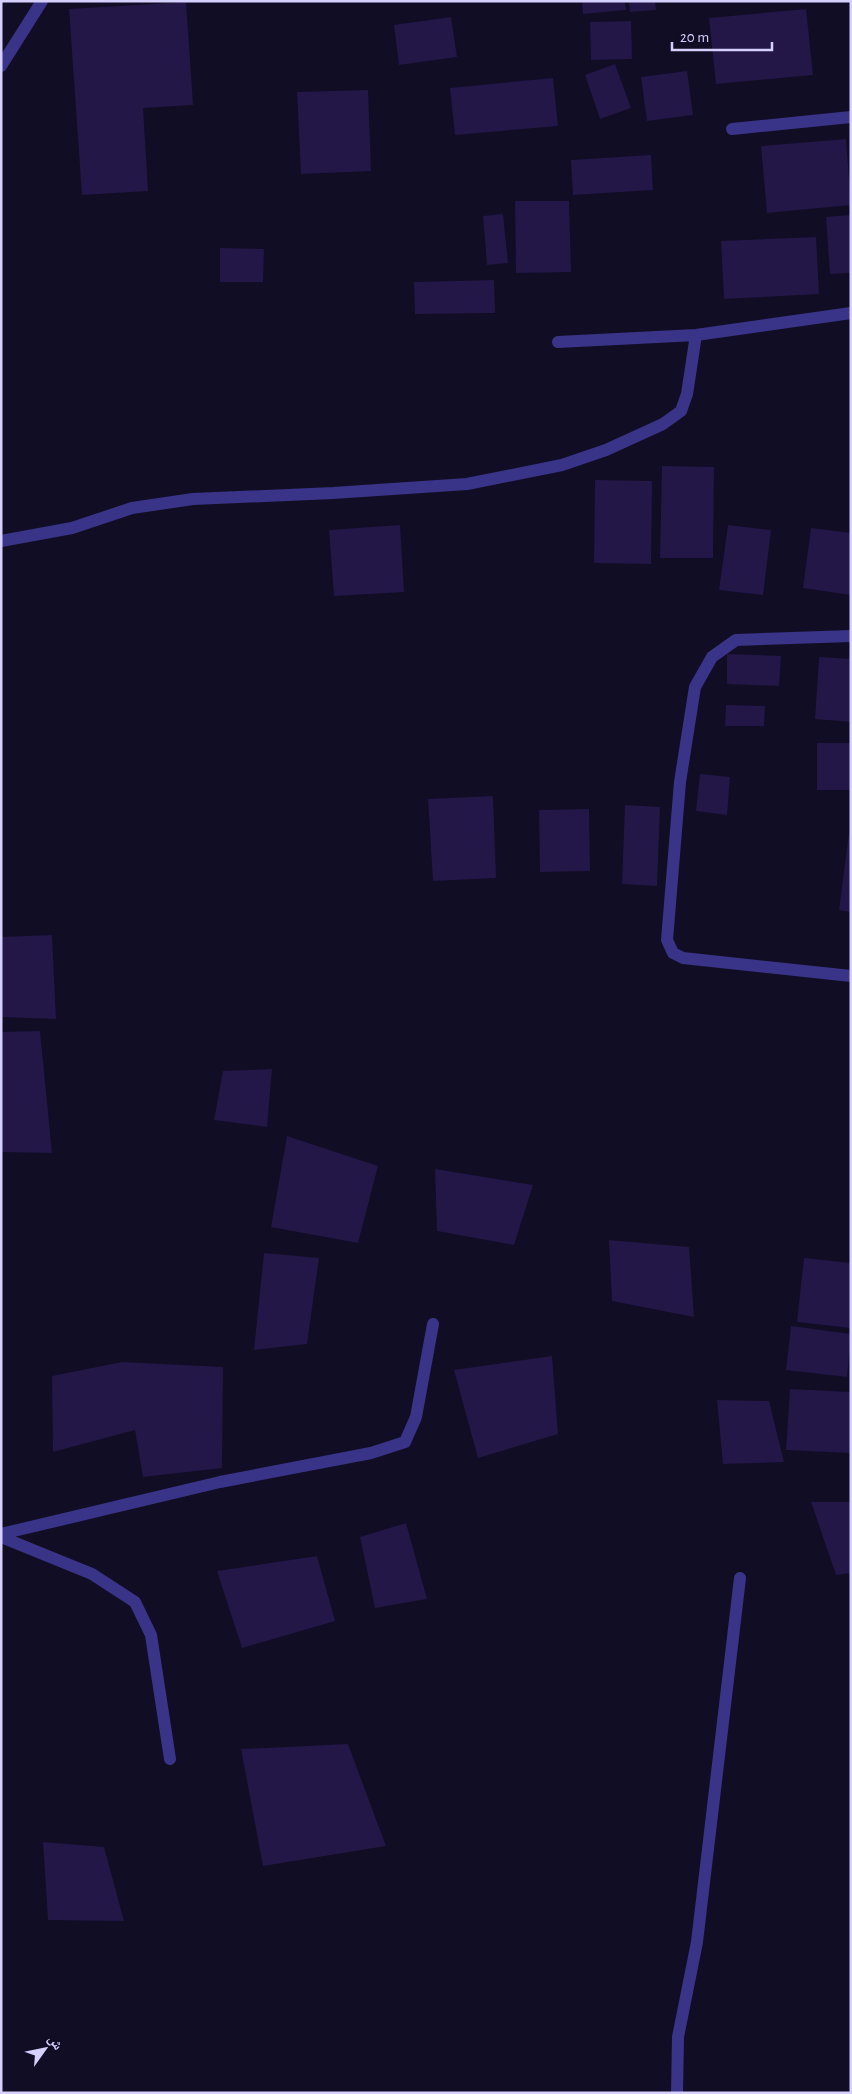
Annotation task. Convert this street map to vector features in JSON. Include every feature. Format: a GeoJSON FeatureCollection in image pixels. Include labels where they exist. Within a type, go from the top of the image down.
{"type":"FeatureCollection","features":[{"type":"Feature","properties":{"kind":"street"},"geometry":{"type":"LineString","coordinates":[[1,66],[42,1]]}},
{"type":"Feature","properties":{"kind":"street"},"geometry":{"type":"LineString","coordinates":[[732,129],[851,117]]}},
{"type":"Feature","properties":{"kind":"street"},"geometry":{"type":"LineString","coordinates":[[558,342],[696,335],[851,313]]}},
{"type":"Feature","properties":{"kind":"street"},"geometry":{"type":"LineString","coordinates":[[1,540],[72,528],[132,508],[193,499],[333,494],[467,484],[562,465],[606,450],[655,428],[681,411],[687,394],[696,335]]}},
{"type":"Feature","properties":{"kind":"street"},"geometry":{"type":"LineString","coordinates":[[851,636],[736,640],[712,657],[694,688],[680,782],[667,940],[673,953],[683,958],[851,976]]}},
{"type":"Feature","properties":{"kind":"street"},"geometry":{"type":"LineString","coordinates":[[1,1536],[220,1482],[371,1453],[405,1442],[416,1417],[433,1324]]}},
{"type":"Feature","properties":{"kind":"street"},"geometry":{"type":"LineString","coordinates":[[1,1536],[92,1574],[135,1602],[150,1635],[170,1759]]}},
{"type":"Feature","properties":{"kind":"street"},"geometry":{"type":"LineString","coordinates":[[678,2093],[678,2037],[697,1942],[740,1578]]}},
{"type":"Feature","properties":{"kind":"building"},"geometry":{"type":"Polygon","coordinates":[[[582,1],[625,1],[626,10],[583,14],[582,1]]]}},
{"type":"Feature","properties":{"kind":"building"},"geometry":{"type":"Polygon","coordinates":[[[629,1],[655,1],[656,10],[630,12],[629,1]]]}},
{"type":"Feature","properties":{"kind":"building"},"geometry":{"type":"Polygon","coordinates":[[[186,2],[193,105],[143,108],[148,191],[82,195],[69,9],[186,2]]]}},
{"type":"Feature","properties":{"kind":"building"},"geometry":{"type":"Polygon","coordinates":[[[806,9],[813,75],[716,84],[709,18],[806,9]]]}},
{"type":"Feature","properties":{"kind":"building"},"geometry":{"type":"Polygon","coordinates":[[[451,17],[457,57],[399,65],[394,25],[451,17]]]}},
{"type":"Feature","properties":{"kind":"building"},"geometry":{"type":"Polygon","coordinates":[[[631,21],[632,59],[591,60],[590,22],[631,21]]]}},
{"type":"Feature","properties":{"kind":"building"},"geometry":{"type":"Polygon","coordinates":[[[615,64],[631,108],[600,119],[585,75],[615,64]]]}},
{"type":"Feature","properties":{"kind":"building"},"geometry":{"type":"Polygon","coordinates":[[[687,71],[693,115],[647,121],[641,77],[687,71]]]}},
{"type":"Feature","properties":{"kind":"building"},"geometry":{"type":"Polygon","coordinates":[[[553,78],[558,126],[455,135],[450,88],[553,78]]]}},
{"type":"Feature","properties":{"kind":"building"},"geometry":{"type":"Polygon","coordinates":[[[368,90],[371,171],[301,174],[297,92],[368,90]]]}},
{"type":"Feature","properties":{"kind":"building"},"geometry":{"type":"Polygon","coordinates":[[[846,139],[851,205],[767,213],[761,146],[846,139]]]}},
{"type":"Feature","properties":{"kind":"building"},"geometry":{"type":"Polygon","coordinates":[[[651,155],[653,190],[573,195],[571,160],[651,155]]]}},
{"type":"Feature","properties":{"kind":"building"},"geometry":{"type":"Polygon","coordinates":[[[515,201],[569,201],[571,272],[516,273],[515,201]]]}},
{"type":"Feature","properties":{"kind":"building"},"geometry":{"type":"Polygon","coordinates":[[[503,214],[508,263],[487,265],[483,216],[503,214]]]}},
{"type":"Feature","properties":{"kind":"building"},"geometry":{"type":"Polygon","coordinates":[[[851,215],[851,273],[830,274],[826,217],[851,215]]]}},
{"type":"Feature","properties":{"kind":"building"},"geometry":{"type":"Polygon","coordinates":[[[816,237],[819,294],[724,299],[721,241],[816,237]]]}},
{"type":"Feature","properties":{"kind":"building"},"geometry":{"type":"Polygon","coordinates":[[[220,248],[264,249],[263,282],[220,282],[220,248]]]}},
{"type":"Feature","properties":{"kind":"building"},"geometry":{"type":"Polygon","coordinates":[[[494,280],[495,313],[415,314],[414,282],[494,280]]]}},
{"type":"Feature","properties":{"kind":"building"},"geometry":{"type":"Polygon","coordinates":[[[662,466],[714,467],[713,558],[660,558],[662,466]]]}},
{"type":"Feature","properties":{"kind":"building"},"geometry":{"type":"Polygon","coordinates":[[[595,480],[652,481],[651,564],[594,563],[595,480]]]}},
{"type":"Feature","properties":{"kind":"building"},"geometry":{"type":"Polygon","coordinates":[[[400,525],[404,592],[334,596],[329,530],[400,525]]]}},
{"type":"Feature","properties":{"kind":"building"},"geometry":{"type":"Polygon","coordinates":[[[728,525],[771,530],[763,595],[719,590],[728,525]]]}},
{"type":"Feature","properties":{"kind":"building"},"geometry":{"type":"Polygon","coordinates":[[[811,528],[851,533],[851,595],[803,588],[811,528]]]}},
{"type":"Feature","properties":{"kind":"building"},"geometry":{"type":"Polygon","coordinates":[[[727,654],[781,656],[779,686],[727,684],[727,654]]]}},
{"type":"Feature","properties":{"kind":"building"},"geometry":{"type":"Polygon","coordinates":[[[819,657],[851,659],[851,722],[815,719],[819,657]]]}},
{"type":"Feature","properties":{"kind":"building"},"geometry":{"type":"Polygon","coordinates":[[[726,705],[765,706],[764,726],[725,726],[726,705]]]}},
{"type":"Feature","properties":{"kind":"building"},"geometry":{"type":"Polygon","coordinates":[[[817,743],[851,743],[851,790],[817,790],[817,743]]]}},
{"type":"Feature","properties":{"kind":"building"},"geometry":{"type":"Polygon","coordinates":[[[700,774],[730,777],[727,815],[696,811],[700,774]]]}},
{"type":"Feature","properties":{"kind":"building"},"geometry":{"type":"Polygon","coordinates":[[[493,796],[496,878],[433,881],[428,799],[493,796]]]}},
{"type":"Feature","properties":{"kind":"building"},"geometry":{"type":"Polygon","coordinates":[[[625,805],[660,807],[657,886],[622,884],[625,805]]]}},
{"type":"Feature","properties":{"kind":"building"},"geometry":{"type":"Polygon","coordinates":[[[589,809],[590,871],[540,872],[539,810],[589,809]]]}},
{"type":"Feature","properties":{"kind":"building"},"geometry":{"type":"Polygon","coordinates":[[[849,833],[851,833],[851,912],[839,910],[849,833]]]}},
{"type":"Feature","properties":{"kind":"building"},"geometry":{"type":"Polygon","coordinates":[[[52,935],[56,1019],[1,1017],[1,937],[52,935]]]}},
{"type":"Feature","properties":{"kind":"building"},"geometry":{"type":"Polygon","coordinates":[[[40,1031],[52,1153],[1,1152],[1,1032],[40,1031]]]}},
{"type":"Feature","properties":{"kind":"building"},"geometry":{"type":"Polygon","coordinates":[[[272,1069],[267,1127],[214,1120],[223,1071],[272,1069]]]}},
{"type":"Feature","properties":{"kind":"building"},"geometry":{"type":"Polygon","coordinates":[[[287,1136],[378,1166],[358,1243],[271,1227],[287,1136]]]}},
{"type":"Feature","properties":{"kind":"building"},"geometry":{"type":"Polygon","coordinates":[[[435,1169],[533,1185],[514,1245],[437,1231],[435,1169]]]}},
{"type":"Feature","properties":{"kind":"building"},"geometry":{"type":"Polygon","coordinates":[[[609,1240],[689,1247],[694,1317],[612,1301],[609,1240]]]}},
{"type":"Feature","properties":{"kind":"building"},"geometry":{"type":"Polygon","coordinates":[[[264,1253],[319,1258],[307,1344],[254,1350],[264,1253]]]}},
{"type":"Feature","properties":{"kind":"building"},"geometry":{"type":"Polygon","coordinates":[[[804,1258],[851,1263],[851,1328],[797,1322],[804,1258]]]}},
{"type":"Feature","properties":{"kind":"building"},"geometry":{"type":"Polygon","coordinates":[[[791,1326],[851,1334],[847,1377],[786,1370],[791,1326]]]}},
{"type":"Feature","properties":{"kind":"building"},"geometry":{"type":"Polygon","coordinates":[[[552,1356],[558,1434],[478,1458],[454,1370],[552,1356]]]}},
{"type":"Feature","properties":{"kind":"building"},"geometry":{"type":"Polygon","coordinates":[[[122,1362],[223,1367],[222,1468],[143,1477],[135,1430],[53,1452],[52,1376],[122,1362]]]}},
{"type":"Feature","properties":{"kind":"building"},"geometry":{"type":"Polygon","coordinates":[[[790,1389],[851,1392],[851,1453],[786,1450],[790,1389]]]}},
{"type":"Feature","properties":{"kind":"building"},"geometry":{"type":"Polygon","coordinates":[[[717,1400],[769,1401],[784,1462],[723,1464],[717,1400]]]}},
{"type":"Feature","properties":{"kind":"building"},"geometry":{"type":"Polygon","coordinates":[[[811,1502],[851,1502],[851,1573],[836,1575],[811,1502]]]}},
{"type":"Feature","properties":{"kind":"building"},"geometry":{"type":"Polygon","coordinates":[[[406,1523],[427,1599],[375,1608],[360,1537],[406,1523]]]}},
{"type":"Feature","properties":{"kind":"building"},"geometry":{"type":"Polygon","coordinates":[[[317,1556],[335,1621],[242,1648],[217,1571],[317,1556]]]}},
{"type":"Feature","properties":{"kind":"building"},"geometry":{"type":"Polygon","coordinates":[[[348,1744],[386,1846],[263,1866],[241,1749],[348,1744]]]}},
{"type":"Feature","properties":{"kind":"building"},"geometry":{"type":"Polygon","coordinates":[[[43,1842],[104,1847],[124,1921],[48,1920],[43,1842]]]}}]}
